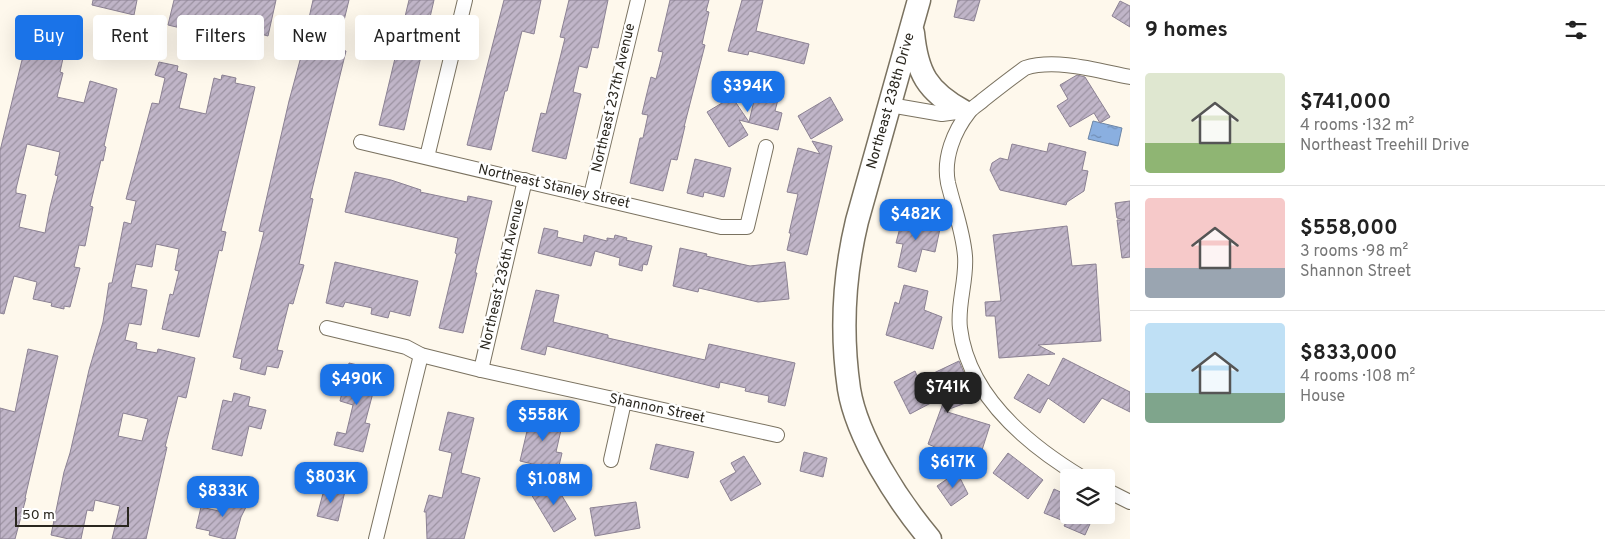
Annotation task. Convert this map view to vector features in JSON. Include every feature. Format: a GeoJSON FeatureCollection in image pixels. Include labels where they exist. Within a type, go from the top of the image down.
{"type":"FeatureCollection","features":[{"type":"Feature","properties":{"kind":"highway","name":"Northeast 238th Drive"},"geometry":{"type":"LineString","coordinates":[[916,10],[850,252],[846,346],[850,390],[859,422],[875,458],[896,494],[930,539]]}},
{"type":"Feature","properties":{"kind":"highway"},"geometry":{"type":"LineString","coordinates":[[916,10],[914,43],[920,68],[933,90],[950,104],[966,111]]}},
{"type":"Feature","properties":{"kind":"street"},"geometry":{"type":"LineString","coordinates":[[427,157],[465,0]]}},
{"type":"Feature","properties":{"kind":"street","name":"Northeast 237th Avenue"},"geometry":{"type":"LineString","coordinates":[[591,195],[638,0]]}},
{"type":"Feature","properties":{"kind":"street"},"geometry":{"type":"LineString","coordinates":[[890,105],[942,114],[966,111],[1025,68],[1036,64],[1076,66],[1130,77]]}},
{"type":"Feature","properties":{"kind":"street"},"geometry":{"type":"LineString","coordinates":[[966,111],[955,135],[947,164],[948,181],[963,235],[965,259],[960,326],[968,362],[984,392],[1014,426],[1043,452],[1069,469]]}},
{"type":"Feature","properties":{"kind":"street","name":"Northeast Stanley Street"},"geometry":{"type":"LineString","coordinates":[[361,142],[721,227],[747,227],[766,147]]}},
{"type":"Feature","properties":{"kind":"street","name":"Northeast 236th Avenue"},"geometry":{"type":"LineString","coordinates":[[481,370],[525,180]]}},
{"type":"Feature","properties":{"kind":"street","name":"Shannon Street"},"geometry":{"type":"LineString","coordinates":[[327,328],[406,347],[421,355],[481,370],[777,435]]}},
{"type":"Feature","properties":{"kind":"street"},"geometry":{"type":"LineString","coordinates":[[376,539],[421,355]]}},
{"type":"Feature","properties":{"kind":"street"},"geometry":{"type":"LineString","coordinates":[[611,460],[624,402]]}},
{"type":"Feature","properties":{"kind":"street"},"geometry":{"type":"LineString","coordinates":[[1115,494],[1130,502]]}},
{"type":"Feature","properties":{"kind":"water"},"geometry":{"type":"Polygon","coordinates":[[[1093,121],[1122,128],[1118,146],[1088,139],[1093,121]]]}},
{"type":"Feature","properties":{"kind":"building"},"geometry":{"type":"Polygon","coordinates":[[[93,0],[137,0],[134,15],[92,5],[93,0]]]}},
{"type":"Feature","properties":{"kind":"building"},"geometry":{"type":"Polygon","coordinates":[[[174,0],[276,0],[268,36],[264,35],[264,15],[177,15],[177,27],[168,25],[174,0]]]}},
{"type":"Feature","properties":{"kind":"building"},"geometry":{"type":"Polygon","coordinates":[[[313,0],[349,0],[345,16],[310,15],[313,0]]]}},
{"type":"Feature","properties":{"kind":"building"},"geometry":{"type":"Polygon","coordinates":[[[409,0],[434,0],[431,15],[405,15],[409,0]]]}},
{"type":"Feature","properties":{"kind":"building"},"geometry":{"type":"Polygon","coordinates":[[[504,0],[541,0],[534,34],[522,31],[491,150],[467,145],[504,0]]]}},
{"type":"Feature","properties":{"kind":"building"},"geometry":{"type":"Polygon","coordinates":[[[569,0],[608,0],[598,48],[592,47],[587,68],[579,66],[573,92],[581,94],[566,159],[532,151],[541,113],[546,114],[565,38],[560,37],[569,0]]]}},
{"type":"Feature","properties":{"kind":"building"},"geometry":{"type":"Polygon","coordinates":[[[670,0],[709,0],[706,11],[709,12],[702,44],[705,45],[677,160],[671,159],[663,191],[630,183],[640,138],[643,138],[648,115],[642,114],[651,77],[656,79],[663,52],[658,51],[670,0]]]}},
{"type":"Feature","properties":{"kind":"building"},"geometry":{"type":"Polygon","coordinates":[[[742,0],[763,0],[756,31],[809,44],[804,64],[749,51],[748,55],[728,51],[742,0]]]}},
{"type":"Feature","properties":{"kind":"building"},"geometry":{"type":"Polygon","coordinates":[[[958,0],[980,0],[974,21],[954,17],[958,0]]]}},
{"type":"Feature","properties":{"kind":"building"},"geometry":{"type":"Polygon","coordinates":[[[1120,1],[1130,6],[1130,27],[1112,16],[1120,1]]]}},
{"type":"Feature","properties":{"kind":"building"},"geometry":{"type":"Polygon","coordinates":[[[22,60],[63,60],[60,72],[63,73],[57,97],[84,103],[90,81],[117,89],[104,146],[106,147],[103,161],[101,160],[90,206],[93,207],[85,246],[79,245],[74,267],[80,268],[70,307],[64,306],[64,309],[51,306],[52,303],[33,299],[37,282],[14,276],[4,314],[0,313],[0,151],[22,60]],[[27,144],[16,189],[16,193],[26,195],[19,227],[45,233],[58,176],[55,175],[60,152],[27,144]]]}},
{"type":"Feature","properties":{"kind":"building"},"geometry":{"type":"Polygon","coordinates":[[[300,60],[344,60],[310,198],[313,199],[299,264],[304,265],[293,304],[289,303],[277,350],[283,351],[278,368],[267,366],[265,375],[240,369],[242,359],[233,357],[264,232],[259,231],[300,60]]]}},
{"type":"Feature","properties":{"kind":"building"},"geometry":{"type":"Polygon","coordinates":[[[395,60],[420,60],[404,130],[379,125],[395,60]]]}},
{"type":"Feature","properties":{"kind":"building"},"geometry":{"type":"Polygon","coordinates":[[[159,62],[178,66],[177,71],[187,74],[179,108],[206,114],[214,78],[221,80],[222,75],[236,78],[235,83],[255,87],[221,231],[226,232],[222,251],[219,250],[199,337],[162,329],[170,294],[173,295],[179,271],[175,270],[179,249],[156,244],[152,267],[136,264],[131,287],[147,290],[141,325],[129,323],[125,340],[137,343],[136,349],[157,353],[158,349],[195,358],[186,398],[178,396],[165,447],[167,447],[146,539],[112,539],[120,506],[95,500],[93,511],[87,510],[81,539],[69,539],[51,535],[64,472],[103,322],[109,283],[112,283],[124,222],[131,224],[136,201],[126,199],[152,103],[159,104],[165,78],[155,75],[159,62]],[[123,413],[118,436],[142,441],[148,419],[123,413]]]}},
{"type":"Feature","properties":{"kind":"building"},"geometry":{"type":"Polygon","coordinates":[[[1077,75],[1085,77],[1110,117],[1100,123],[1094,113],[1070,127],[1057,106],[1068,99],[1060,85],[1077,75]]]}},
{"type":"Feature","properties":{"kind":"building"},"geometry":{"type":"Polygon","coordinates":[[[759,79],[782,84],[775,111],[782,113],[778,130],[739,120],[748,135],[729,147],[707,112],[732,97],[749,122],[759,79]]]}},
{"type":"Feature","properties":{"kind":"building"},"geometry":{"type":"Polygon","coordinates":[[[830,97],[843,120],[811,139],[798,116],[830,97]]]}},
{"type":"Feature","properties":{"kind":"building"},"geometry":{"type":"Polygon","coordinates":[[[812,141],[832,146],[807,255],[787,250],[798,194],[787,192],[798,148],[820,154],[812,141]]]}},
{"type":"Feature","properties":{"kind":"building"},"geometry":{"type":"Polygon","coordinates":[[[1049,143],[1086,152],[1082,170],[1088,171],[1084,191],[1067,202],[1066,205],[1000,190],[990,170],[992,163],[1000,158],[1008,160],[1012,144],[1047,152],[1049,143]]]}},
{"type":"Feature","properties":{"kind":"building"},"geometry":{"type":"Polygon","coordinates":[[[695,159],[731,168],[724,197],[704,192],[703,197],[687,193],[695,159]]]}},
{"type":"Feature","properties":{"kind":"building"},"geometry":{"type":"Polygon","coordinates":[[[355,172],[391,180],[421,190],[420,192],[467,202],[468,196],[492,201],[463,333],[439,328],[457,254],[455,253],[458,238],[345,212],[355,172]]]}},
{"type":"Feature","properties":{"kind":"building"},"geometry":{"type":"Polygon","coordinates":[[[1130,201],[1130,257],[1122,258],[1117,220],[1125,220],[1117,218],[1115,203],[1130,201]]]}},
{"type":"Feature","properties":{"kind":"building"},"geometry":{"type":"Polygon","coordinates":[[[903,216],[941,224],[935,252],[922,249],[916,272],[898,267],[903,244],[896,243],[903,216]]]}},
{"type":"Feature","properties":{"kind":"building"},"geometry":{"type":"Polygon","coordinates":[[[1067,226],[1072,266],[1096,264],[1101,341],[1038,345],[1055,354],[999,358],[995,316],[986,316],[985,302],[1001,301],[993,235],[1067,226]]]}},
{"type":"Feature","properties":{"kind":"building"},"geometry":{"type":"Polygon","coordinates":[[[544,228],[558,231],[557,237],[583,243],[584,235],[607,241],[607,238],[614,239],[615,235],[627,238],[626,240],[652,246],[647,265],[643,264],[642,271],[619,265],[620,258],[595,251],[591,266],[538,253],[544,228]]]}},
{"type":"Feature","properties":{"kind":"building"},"geometry":{"type":"Polygon","coordinates":[[[680,248],[750,266],[785,262],[789,299],[758,302],[699,288],[698,292],[673,286],[680,248]]]}},
{"type":"Feature","properties":{"kind":"building"},"geometry":{"type":"Polygon","coordinates":[[[335,262],[418,281],[410,316],[390,311],[388,318],[371,314],[372,308],[345,302],[343,307],[326,303],[335,262]]]}},
{"type":"Feature","properties":{"kind":"building"},"geometry":{"type":"Polygon","coordinates":[[[904,285],[928,291],[924,310],[942,317],[933,349],[886,335],[895,302],[899,304],[904,285]]]}},
{"type":"Feature","properties":{"kind":"building"},"geometry":{"type":"Polygon","coordinates":[[[536,290],[559,295],[553,322],[608,335],[608,338],[705,360],[709,344],[795,363],[785,406],[768,402],[769,396],[745,391],[746,388],[720,382],[719,388],[547,346],[545,355],[521,349],[536,290]]]}},
{"type":"Feature","properties":{"kind":"building"},"geometry":{"type":"Polygon","coordinates":[[[28,349],[58,356],[15,539],[0,539],[0,408],[15,412],[28,349]]]}},
{"type":"Feature","properties":{"kind":"building"},"geometry":{"type":"Polygon","coordinates":[[[1063,358],[1130,392],[1130,412],[1102,398],[1084,423],[1048,398],[1040,413],[1014,398],[1028,374],[1049,386],[1063,358]]]}},
{"type":"Feature","properties":{"kind":"building"},"geometry":{"type":"Polygon","coordinates":[[[959,361],[967,380],[979,398],[944,411],[990,425],[975,472],[946,466],[948,453],[928,444],[946,395],[910,414],[894,382],[915,371],[919,380],[959,361]]]}},
{"type":"Feature","properties":{"kind":"building"},"geometry":{"type":"Polygon","coordinates":[[[349,363],[379,370],[365,423],[370,424],[363,452],[334,445],[337,432],[346,434],[353,405],[340,401],[349,363]]]}},
{"type":"Feature","properties":{"kind":"building"},"geometry":{"type":"Polygon","coordinates":[[[234,393],[250,397],[248,406],[266,410],[261,429],[249,426],[242,456],[212,449],[223,400],[232,402],[234,393]]]}},
{"type":"Feature","properties":{"kind":"building"},"geometry":{"type":"Polygon","coordinates":[[[448,412],[474,418],[461,473],[480,478],[464,539],[427,539],[426,512],[424,512],[429,495],[442,498],[452,453],[439,450],[448,412]]]}},
{"type":"Feature","properties":{"kind":"building"},"geometry":{"type":"Polygon","coordinates":[[[531,414],[563,421],[556,452],[562,453],[558,470],[520,461],[531,414]]]}},
{"type":"Feature","properties":{"kind":"building"},"geometry":{"type":"Polygon","coordinates":[[[656,444],[694,452],[688,478],[650,469],[656,444]]]}},
{"type":"Feature","properties":{"kind":"building"},"geometry":{"type":"Polygon","coordinates":[[[804,452],[827,458],[823,477],[800,471],[804,452]]]}},
{"type":"Feature","properties":{"kind":"building"},"geometry":{"type":"Polygon","coordinates":[[[1008,453],[1043,480],[1028,499],[993,473],[1008,453]]]}},
{"type":"Feature","properties":{"kind":"building"},"geometry":{"type":"Polygon","coordinates":[[[744,456],[761,484],[731,501],[720,481],[736,472],[731,463],[744,456]]]}},
{"type":"Feature","properties":{"kind":"building"},"geometry":{"type":"Polygon","coordinates":[[[957,472],[968,494],[951,506],[937,486],[957,472]]]}},
{"type":"Feature","properties":{"kind":"building"},"geometry":{"type":"Polygon","coordinates":[[[553,481],[576,519],[554,532],[531,494],[553,481]]]}},
{"type":"Feature","properties":{"kind":"building"},"geometry":{"type":"Polygon","coordinates":[[[325,486],[345,491],[338,521],[317,516],[325,486]]]}},
{"type":"Feature","properties":{"kind":"building"},"geometry":{"type":"Polygon","coordinates":[[[1054,489],[1060,492],[1060,520],[1044,513],[1054,489]]]}},
{"type":"Feature","properties":{"kind":"building"},"geometry":{"type":"Polygon","coordinates":[[[228,491],[240,494],[238,502],[246,507],[235,539],[225,539],[209,535],[210,531],[196,528],[201,507],[223,512],[228,491]]]}},
{"type":"Feature","properties":{"kind":"building"},"geometry":{"type":"Polygon","coordinates":[[[636,502],[640,528],[595,536],[590,508],[636,502]]]}},
{"type":"Feature","properties":{"kind":"building"},"geometry":{"type":"Polygon","coordinates":[[[1065,524],[1090,524],[1085,535],[1064,526],[1065,524]]]}}]}
